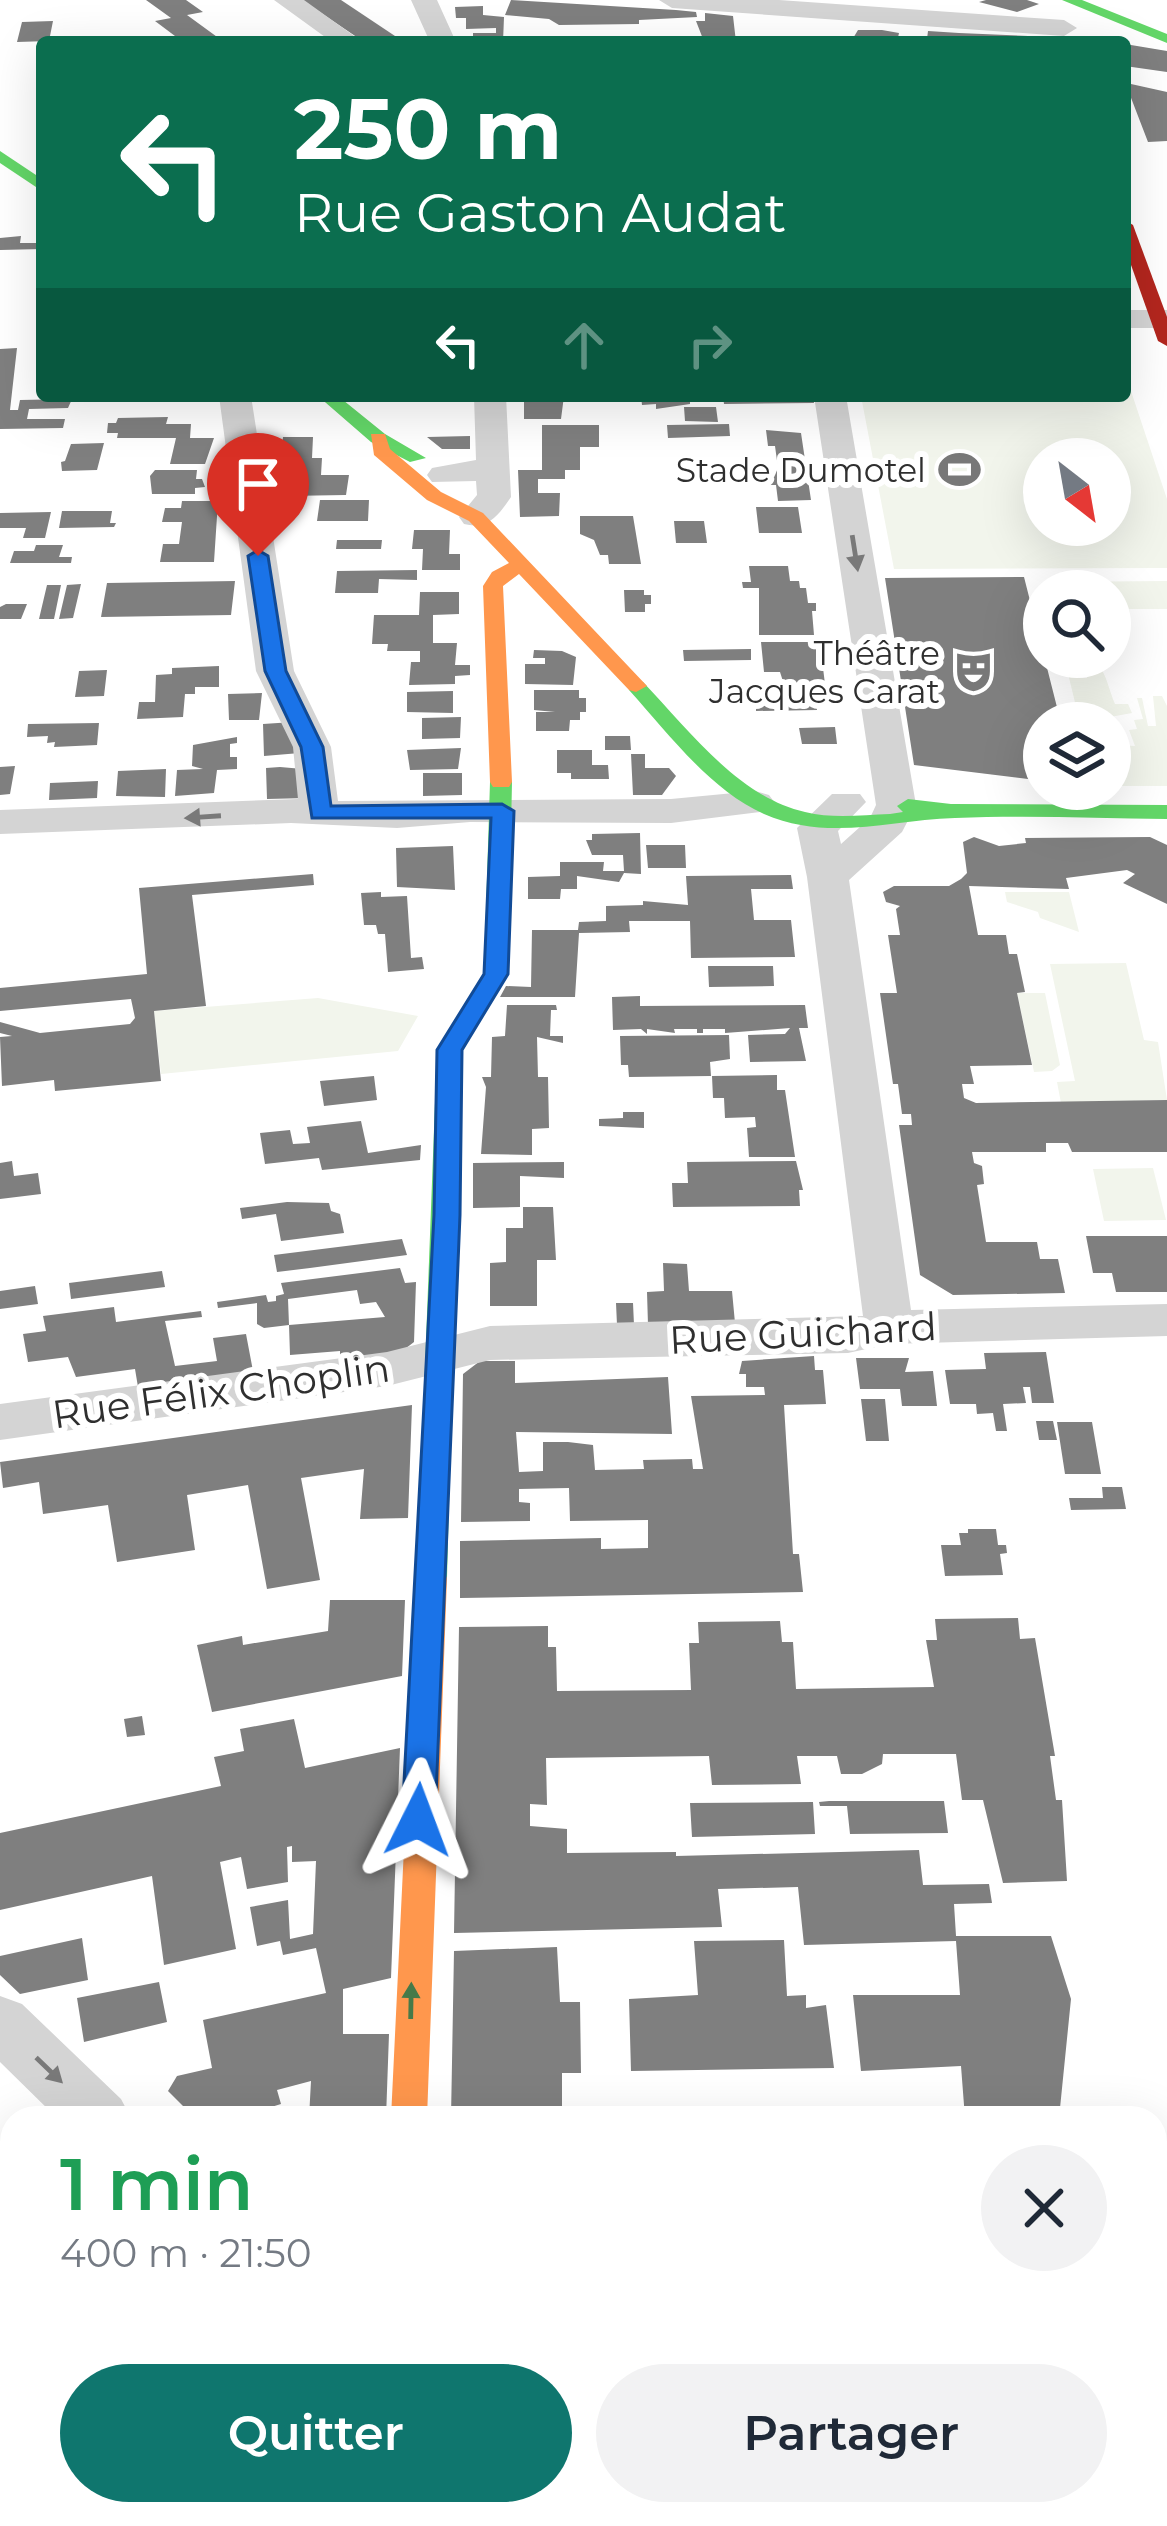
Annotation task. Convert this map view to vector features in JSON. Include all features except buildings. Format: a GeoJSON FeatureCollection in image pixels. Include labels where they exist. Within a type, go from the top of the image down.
{"type":"FeatureCollection","features":[{"type":"Feature","properties":{"kind":"street"},"geometry":{"type":"LineString","coordinates":[[287,0],[340,36]]}},
{"type":"Feature","properties":{"kind":"street"},"geometry":{"type":"LineString","coordinates":[[424,0],[440,36]]}},
{"type":"Feature","properties":{"kind":"street"},"geometry":{"type":"LineString","coordinates":[[672,0],[769,18],[1092,15],[1167,38]]}},
{"type":"Feature","properties":{"kind":"street"},"geometry":{"type":"LineString","coordinates":[[0,156],[36,182]]}},
{"type":"Feature","properties":{"kind":"street"},"geometry":{"type":"LineString","coordinates":[[1131,241],[1164,326]]}},
{"type":"Feature","properties":{"kind":"street"},"geometry":{"type":"LineString","coordinates":[[1131,320],[1164,326]]}},
{"type":"Feature","properties":{"kind":"street"},"geometry":{"type":"LineString","coordinates":[[236,402],[275,671],[312,747],[320,813]]}},
{"type":"Feature","properties":{"kind":"street"},"geometry":{"type":"LineString","coordinates":[[334,402],[378,438],[444,475],[465,495],[472,513]]}},
{"type":"Feature","properties":{"kind":"street"},"geometry":{"type":"LineString","coordinates":[[472,513],[494,497],[490,402]]}},
{"type":"Feature","properties":{"kind":"street"},"geometry":{"type":"LineString","coordinates":[[831,402],[892,814]]}},
{"type":"Feature","properties":{"kind":"street"},"geometry":{"type":"LineString","coordinates":[[378,438],[381,451],[434,496],[472,513],[662,713],[735,768],[754,803]]}},
{"type":"Feature","properties":{"kind":"street"},"geometry":{"type":"LineString","coordinates":[[444,475],[494,468]]}},
{"type":"Feature","properties":{"kind":"street"},"geometry":{"type":"LineString","coordinates":[[410,2106],[449,1050],[496,974],[502,811],[494,586],[499,576],[524,564]]}},
{"type":"Feature","properties":{"kind":"street"},"geometry":{"type":"LineString","coordinates":[[494,617],[564,606]]}},
{"type":"Feature","properties":{"kind":"street"},"geometry":{"type":"LineString","coordinates":[[671,811],[735,768]]}},
{"type":"Feature","properties":{"kind":"street"},"geometry":{"type":"LineString","coordinates":[[0,822],[320,813],[671,811],[754,803],[892,814]]}},
{"type":"Feature","properties":{"kind":"street"},"geometry":{"type":"LineString","coordinates":[[754,803],[823,812]]}},
{"type":"Feature","properties":{"kind":"street"},"geometry":{"type":"LineString","coordinates":[[671,811],[695,817],[823,812],[1167,812]]}},
{"type":"Feature","properties":{"kind":"street"},"geometry":{"type":"LineString","coordinates":[[823,812],[890,1327]]}},
{"type":"Feature","properties":{"kind":"street"},"geometry":{"type":"LineString","coordinates":[[828,877],[892,814]]}},
{"type":"Feature","properties":{"kind":"street","name":"Rue Guichard"},"geometry":{"type":"LineString","coordinates":[[441,1355],[490,1343],[848,1336],[890,1327],[1167,1320]]}},
{"type":"Feature","properties":{"kind":"street","name":"Rue Félix Choplin"},"geometry":{"type":"LineString","coordinates":[[0,1422],[387,1369],[441,1355]]}},
{"type":"Feature","properties":{"kind":"street"},"geometry":{"type":"LineString","coordinates":[[0,2021],[87,2106]]}},
{"type":"Feature","properties":{"kind":"shaded area","name":"Stade Dumotel"},"geometry":{"type":"Polygon","coordinates":[[[1131,391],[1167,499],[1167,568],[894,569],[862,402],[1131,402],[1131,391]]]}},
{"type":"Feature","properties":{"kind":"shaded area"},"geometry":{"type":"Polygon","coordinates":[[[1131,581],[1167,581],[1167,609],[1131,609],[1131,581]]]}},
{"type":"Feature","properties":{"kind":"shaded area"},"geometry":{"type":"Polygon","coordinates":[[[1069,678],[1105,678],[1114,702],[1075,702],[1069,678]]]}},
{"type":"Feature","properties":{"kind":"shaded area"},"geometry":{"type":"Polygon","coordinates":[[[1153,696],[1162,696],[1167,706],[1167,786],[1131,786],[1131,746],[1135,746],[1131,730],[1137,729],[1134,720],[1143,719],[1137,698],[1142,698],[1148,726],[1156,726],[1153,696]]]}},
{"type":"Feature","properties":{"kind":"shaded area"},"geometry":{"type":"Polygon","coordinates":[[[1005,892],[1069,892],[1079,932],[1007,902],[1005,892]]]}},
{"type":"Feature","properties":{"kind":"shaded area"},"geometry":{"type":"Polygon","coordinates":[[[1126,963],[1144,1040],[1158,1042],[1167,1100],[1061,1103],[1057,1082],[1075,1081],[1050,964],[1126,963]]]}},
{"type":"Feature","properties":{"kind":"shaded area"},"geometry":{"type":"Polygon","coordinates":[[[1017,993],[1045,993],[1060,1065],[1052,1071],[1034,1072],[1017,993]]]}},
{"type":"Feature","properties":{"kind":"shaded area"},"geometry":{"type":"Polygon","coordinates":[[[318,998],[418,1016],[398,1051],[161,1074],[154,1011],[318,998]]]}},
{"type":"Feature","properties":{"kind":"shaded area"},"geometry":{"type":"Polygon","coordinates":[[[1153,1168],[1166,1220],[1104,1221],[1093,1169],[1153,1168]]]}},
{"type":"Feature","properties":{"kind":"traffic: fast"},"geometry":{"type":"LineString","coordinates":[[1069,0],[1167,39]]}},
{"type":"Feature","properties":{"kind":"traffic: fast"},"geometry":{"type":"LineString","coordinates":[[0,156],[36,182]]}},
{"type":"Feature","properties":{"kind":"traffic: fast"},"geometry":{"type":"LineString","coordinates":[[334,402],[378,438],[417,458]]}},
{"type":"Feature","properties":{"kind":"traffic: fast"},"geometry":{"type":"LineString","coordinates":[[636,686],[710,763],[740,790],[770,808],[803,819],[842,823],[951,811]]}},
{"type":"Feature","properties":{"kind":"traffic: fast"},"geometry":{"type":"LineString","coordinates":[[432,1578],[449,1050],[496,973],[501,782]]}},
{"type":"Feature","properties":{"kind":"traffic: fast"},"geometry":{"type":"LineString","coordinates":[[908,806],[951,811],[1167,812]]}},
{"type":"Feature","properties":{"kind":"traffic: slow"},"geometry":{"type":"LineString","coordinates":[[378,438],[381,451],[434,496],[476,517],[636,686]]}},
{"type":"Feature","properties":{"kind":"traffic: slow"},"geometry":{"type":"LineString","coordinates":[[501,782],[493,586],[499,576],[523,564]]}},
{"type":"Feature","properties":{"kind":"traffic: slow"},"geometry":{"type":"LineString","coordinates":[[410,2106],[432,1578]]}},
{"type":"Feature","properties":{"kind":"traffic: jam"},"geometry":{"type":"LineString","coordinates":[[1131,242],[1167,341]]}},
{"type":"Feature","properties":{"kind":"place","name":"Stade Dumotel"},"geometry":{"type":"Point","coordinates":[960,470]}},
{"type":"Feature","properties":{"kind":"place","name":"Théâtre Jacques Carat"},"geometry":{"type":"Point","coordinates":[974,672]}},
{"type":"Feature","properties":{"kind":"route"},"geometry":{"type":"LineString","coordinates":[[258,556],[275,671],[312,747],[320,813],[397,816],[502,811],[496,974],[449,1050],[447,1215],[418,1820]]}}]}
